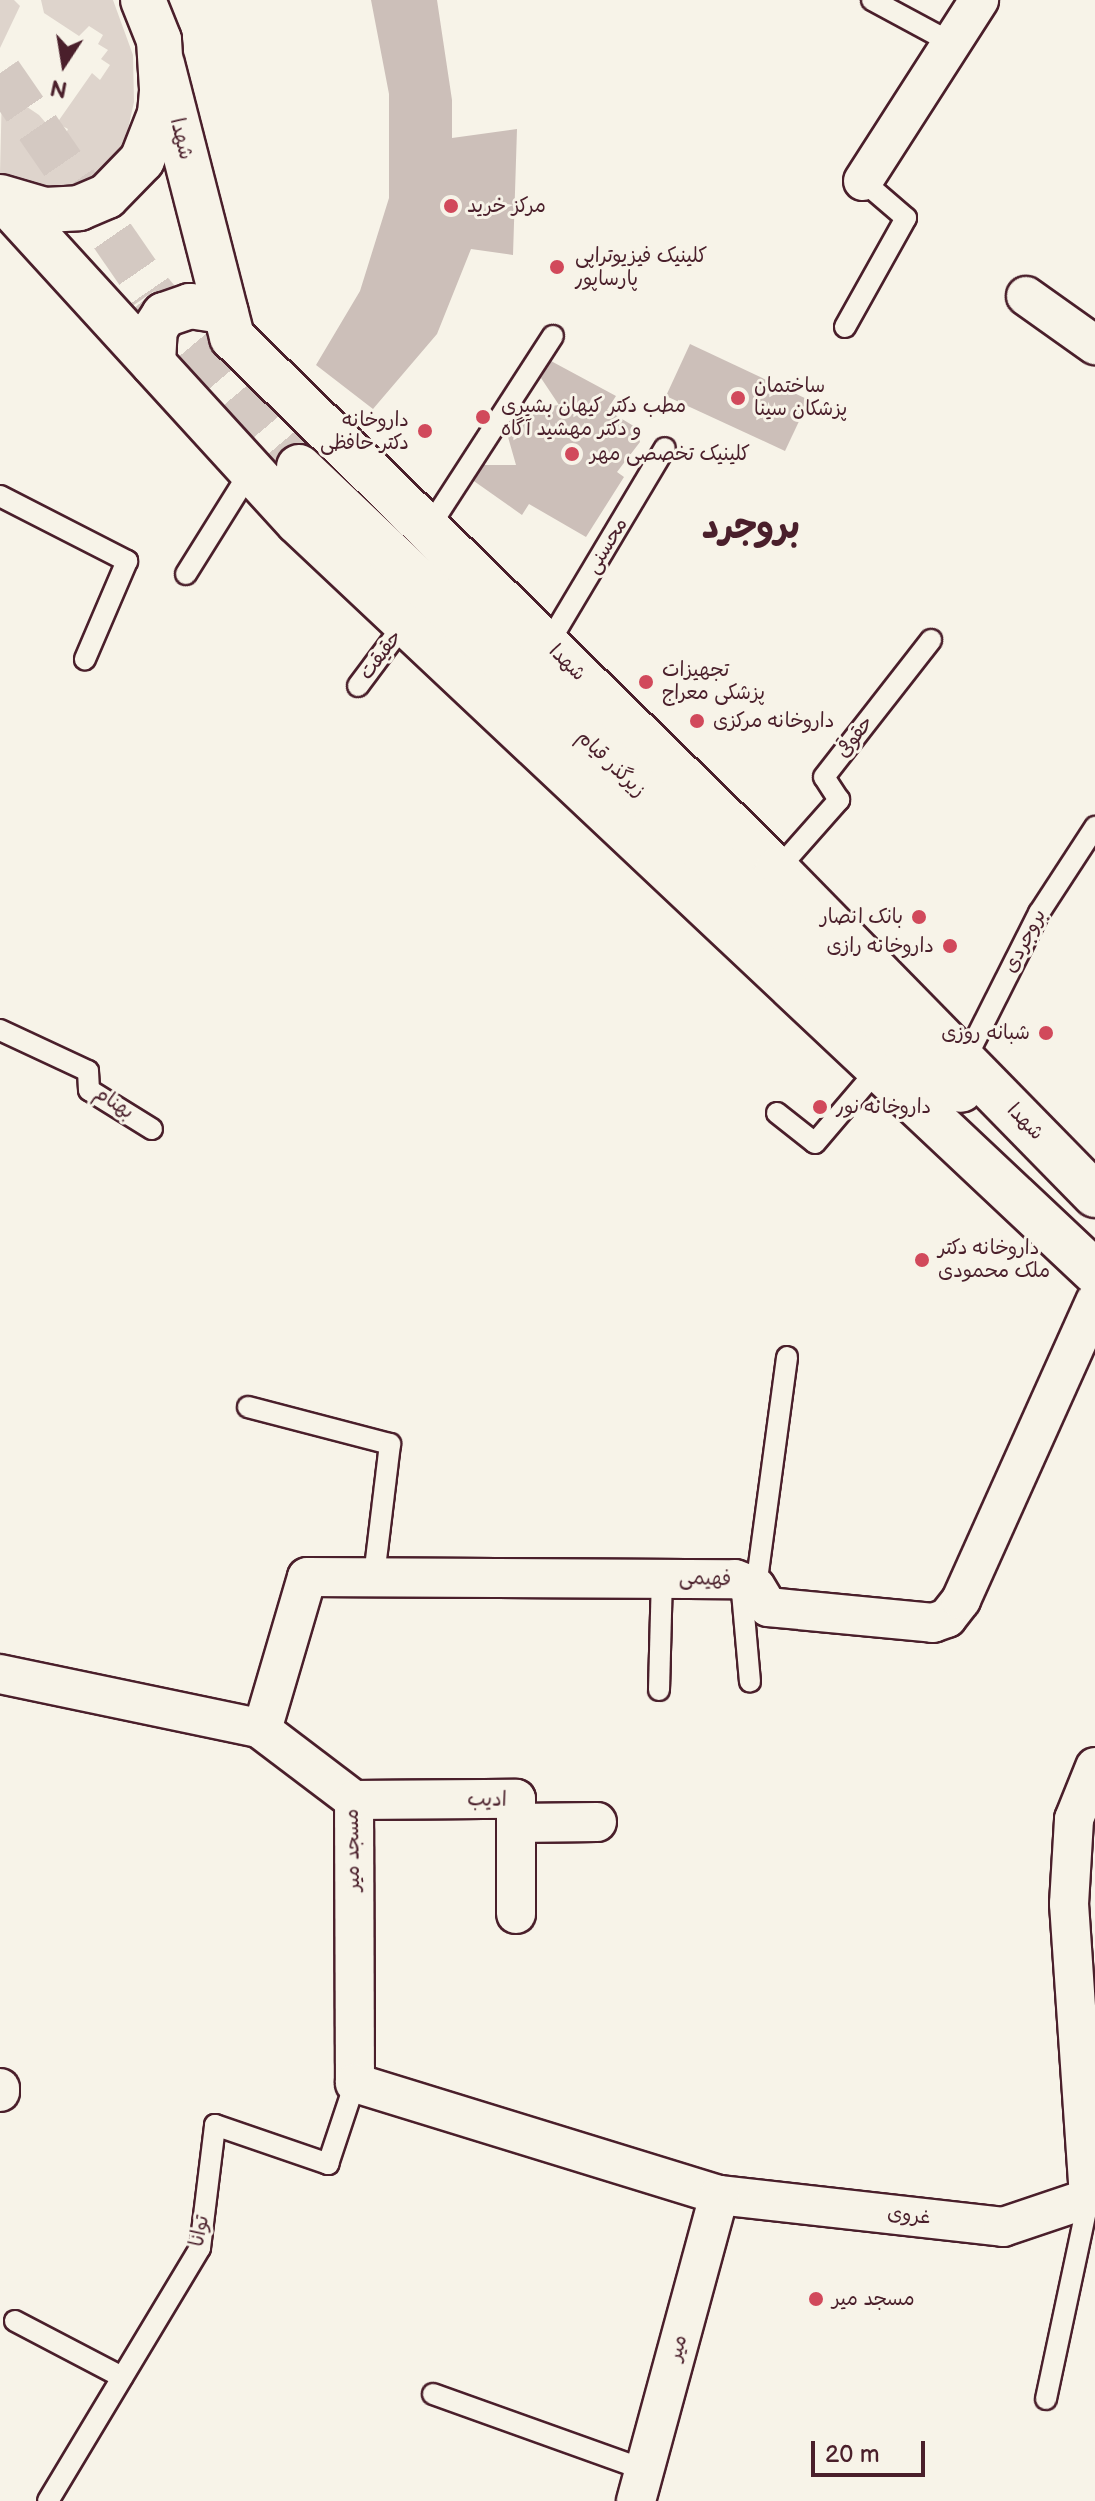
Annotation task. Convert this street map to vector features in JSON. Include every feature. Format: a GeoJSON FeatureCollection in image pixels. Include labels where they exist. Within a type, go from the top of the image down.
{"type":"FeatureCollection","features":[{"type":"Feature","properties":{"kind":"main road"},"geometry":{"type":"LineString","coordinates":[[2,198],[62,210],[93,203],[121,186],[152,141],[160,114],[162,64],[158,5]]}},
{"type":"Feature","properties":{"kind":"main road","name":"شهدا"},"geometry":{"type":"LineString","coordinates":[[162,64],[232,337],[777,870],[944,1060]]}},
{"type":"Feature","properties":{"kind":"main road"},"geometry":{"type":"LineString","coordinates":[[2,198],[251,470],[405,623],[1095,1272]]}},
{"type":"Feature","properties":{"kind":"main road"},"geometry":{"type":"LineString","coordinates":[[153,363],[155,329],[164,315],[190,306],[226,312]]}},
{"type":"Feature","properties":{"kind":"main road","name":"زیرگذر قیام"},"geometry":{"type":"LineString","coordinates":[[299,467],[944,1060]]}},
{"type":"Feature","properties":{"kind":"main road"},"geometry":{"type":"LineString","coordinates":[[944,1060],[1095,1196]]}},
{"type":"Feature","properties":{"kind":"main road"},"geometry":{"type":"LineString","coordinates":[[944,1060],[1054,1235]]}},
{"type":"Feature","properties":{"kind":"street"},"geometry":{"type":"LineString","coordinates":[[863,181],[979,0]]}},
{"type":"Feature","properties":{"kind":"street"},"geometry":{"type":"LineString","coordinates":[[1026,296],[1095,345]]}},
{"type":"Feature","properties":{"kind":"street","name":"فهیمی"},"geometry":{"type":"LineString","coordinates":[[262,1730],[307,1577],[662,1578],[748,1584],[768,1607],[933,1623],[947,1618],[961,1600],[1095,1302]]}},
{"type":"Feature","properties":{"kind":"street","name":"مسجد میر"},"geometry":{"type":"LineString","coordinates":[[0,1674],[104,1699],[262,1730],[354,1800],[355,2083]]}},
{"type":"Feature","properties":{"kind":"street"},"geometry":{"type":"LineString","coordinates":[[1092,2197],[1069,1904],[1074,1819],[1083,1786],[1095,1767]]}},
{"type":"Feature","properties":{"kind":"street","name":"ادیب"},"geometry":{"type":"LineString","coordinates":[[354,1800],[516,1799],[516,1823],[597,1822]]}},
{"type":"Feature","properties":{"kind":"street"},"geometry":{"type":"LineString","coordinates":[[516,1823],[516,1914]]}},
{"type":"Feature","properties":{"kind":"street"},"geometry":{"type":"LineString","coordinates":[[355,2083],[719,2195]]}},
{"type":"Feature","properties":{"kind":"street","name":"غروی"},"geometry":{"type":"LineString","coordinates":[[719,2195],[1003,2227],[1092,2197]]}},
{"type":"Feature","properties":{"kind":"street","name":"میر"},"geometry":{"type":"LineString","coordinates":[[644,2492],[719,2195]]}},
{"type":"Feature","properties":{"kind":"lane"},"geometry":{"type":"LineString","coordinates":[[872,0],[952,43]]}},
{"type":"Feature","properties":{"kind":"lane"},"geometry":{"type":"LineString","coordinates":[[845,327],[906,218],[863,181]]}},
{"type":"Feature","properties":{"kind":"lane"},"geometry":{"type":"LineString","coordinates":[[428,529],[553,336]]}},
{"type":"Feature","properties":{"kind":"lane","name":"محسنی"},"geometry":{"type":"LineString","coordinates":[[548,644],[665,448]]}},
{"type":"Feature","properties":{"kind":"lane"},"geometry":{"type":"LineString","coordinates":[[186,574],[251,470]]}},
{"type":"Feature","properties":{"kind":"lane"},"geometry":{"type":"LineString","coordinates":[[0,496],[127,561],[85,659]]}},
{"type":"Feature","properties":{"kind":"lane","name":"حقیقت"},"geometry":{"type":"LineString","coordinates":[[358,686],[405,623]]}},
{"type":"Feature","properties":{"kind":"lane","name":"حقوقی"},"geometry":{"type":"LineString","coordinates":[[777,870],[839,800],[824,777],[931,640]]}},
{"type":"Feature","properties":{"kind":"lane","name":"بروجردی"},"geometry":{"type":"LineString","coordinates":[[944,1060],[1095,827]]}},
{"type":"Feature","properties":{"kind":"lane","name":"بهنام"},"geometry":{"type":"LineString","coordinates":[[0,1030],[88,1071],[89,1090],[152,1129]]}},
{"type":"Feature","properties":{"kind":"lane"},"geometry":{"type":"LineString","coordinates":[[777,1113],[815,1143],[878,1069]]}},
{"type":"Feature","properties":{"kind":"lane"},"geometry":{"type":"LineString","coordinates":[[750,1682],[748,1584],[787,1357]]}},
{"type":"Feature","properties":{"kind":"lane"},"geometry":{"type":"LineString","coordinates":[[248,1407],[390,1444],[374,1576]]}},
{"type":"Feature","properties":{"kind":"lane"},"geometry":{"type":"LineString","coordinates":[[659,1690],[662,1578]]}},
{"type":"Feature","properties":{"kind":"lane","name":"توانا"},"geometry":{"type":"LineString","coordinates":[[48,2501],[200,2248],[215,2125],[328,2164],[355,2083]]}},
{"type":"Feature","properties":{"kind":"lane"},"geometry":{"type":"LineString","coordinates":[[1046,2399],[1092,2197]]}},
{"type":"Feature","properties":{"kind":"lane"},"geometry":{"type":"LineString","coordinates":[[15,2321],[122,2377]]}},
{"type":"Feature","properties":{"kind":"lane"},"geometry":{"type":"LineString","coordinates":[[433,2394],[644,2492]]}},
{"type":"Feature","properties":{"kind":"shaded area"},"geometry":{"type":"Polygon","coordinates":[[[0,0],[14,0],[20,6],[0,48],[0,0]]]}},
{"type":"Feature","properties":{"kind":"shaded area"},"geometry":{"type":"Polygon","coordinates":[[[41,0],[113,0],[133,55],[134,102],[124,147],[94,180],[77,188],[55,190],[18,183],[0,173],[2,90],[45,122],[39,131],[47,138],[40,149],[59,160],[74,144],[64,138],[68,129],[57,123],[92,73],[100,80],[110,65],[101,59],[108,50],[98,44],[103,35],[89,26],[79,36],[44,13],[41,0]]]}},
{"type":"Feature","properties":{"kind":"building","name":"مرکز خرید"},"geometry":{"type":"Polygon","coordinates":[[[371,0],[437,0],[452,100],[452,138],[517,129],[513,255],[471,249],[437,334],[373,409],[316,365],[360,291],[389,198],[389,94],[371,0]]]}},
{"type":"Feature","properties":{"kind":"building","name":"ساختمان پزشکان سینا"},"geometry":{"type":"Polygon","coordinates":[[[690,344],[809,400],[785,451],[666,396],[690,344]]]}},
{"type":"Feature","properties":{"kind":"building","name":"کلینیک تخصصی مهر"},"geometry":{"type":"Polygon","coordinates":[[[551,361],[616,396],[607,410],[637,428],[640,442],[617,472],[624,477],[586,537],[529,504],[522,515],[471,479],[481,465],[516,465],[508,437],[527,409],[559,405],[541,378],[551,361]]]}},
{"type":"Feature","properties":{"kind":"tunnel"},"geometry":{"type":"LineString","coordinates":[[0,73],[152,293],[299,467]]}},
{"type":"Feature","properties":{"kind":"place","name":"مرکز خرید"},"geometry":{"type":"Point","coordinates":[451,206]}},
{"type":"Feature","properties":{"kind":"place","name":"کلینیک فیزیوتراپی پارساپور"},"geometry":{"type":"Point","coordinates":[557,267]}},
{"type":"Feature","properties":{"kind":"place","name":"ساختمان پزشکان سینا"},"geometry":{"type":"Point","coordinates":[738,398]}},
{"type":"Feature","properties":{"kind":"place","name":"مطب دکتر کیهان بشیری و دکتر مهشید آگاه"},"geometry":{"type":"Point","coordinates":[483,417]}},
{"type":"Feature","properties":{"kind":"place","name":"داروخانه دکتر حافظی"},"geometry":{"type":"Point","coordinates":[425,431]}},
{"type":"Feature","properties":{"kind":"place","name":"کلینیک تخصصی مهر"},"geometry":{"type":"Point","coordinates":[572,454]}},
{"type":"Feature","properties":{"kind":"place","name":"تجهیزات پزشکی معراج"},"geometry":{"type":"Point","coordinates":[646,682]}},
{"type":"Feature","properties":{"kind":"place","name":"داروخانه مرکزی"},"geometry":{"type":"Point","coordinates":[697,721]}},
{"type":"Feature","properties":{"kind":"place","name":"بانک انصار"},"geometry":{"type":"Point","coordinates":[919,917]}},
{"type":"Feature","properties":{"kind":"place","name":"داروخانه رازی"},"geometry":{"type":"Point","coordinates":[950,946]}},
{"type":"Feature","properties":{"kind":"place","name":"شبانه روزی"},"geometry":{"type":"Point","coordinates":[1046,1033]}},
{"type":"Feature","properties":{"kind":"place","name":"داروخانه نور"},"geometry":{"type":"Point","coordinates":[820,1107]}},
{"type":"Feature","properties":{"kind":"place","name":"داروخانه دکتر ملک محمودی"},"geometry":{"type":"Point","coordinates":[922,1260]}},
{"type":"Feature","properties":{"kind":"place","name":"مسجد میر"},"geometry":{"type":"Point","coordinates":[816,2299]}},
{"type":"Feature","properties":{"kind":"district","name":"بروجرد"},"geometry":{"type":"Point","coordinates":[751,528]}}]}
